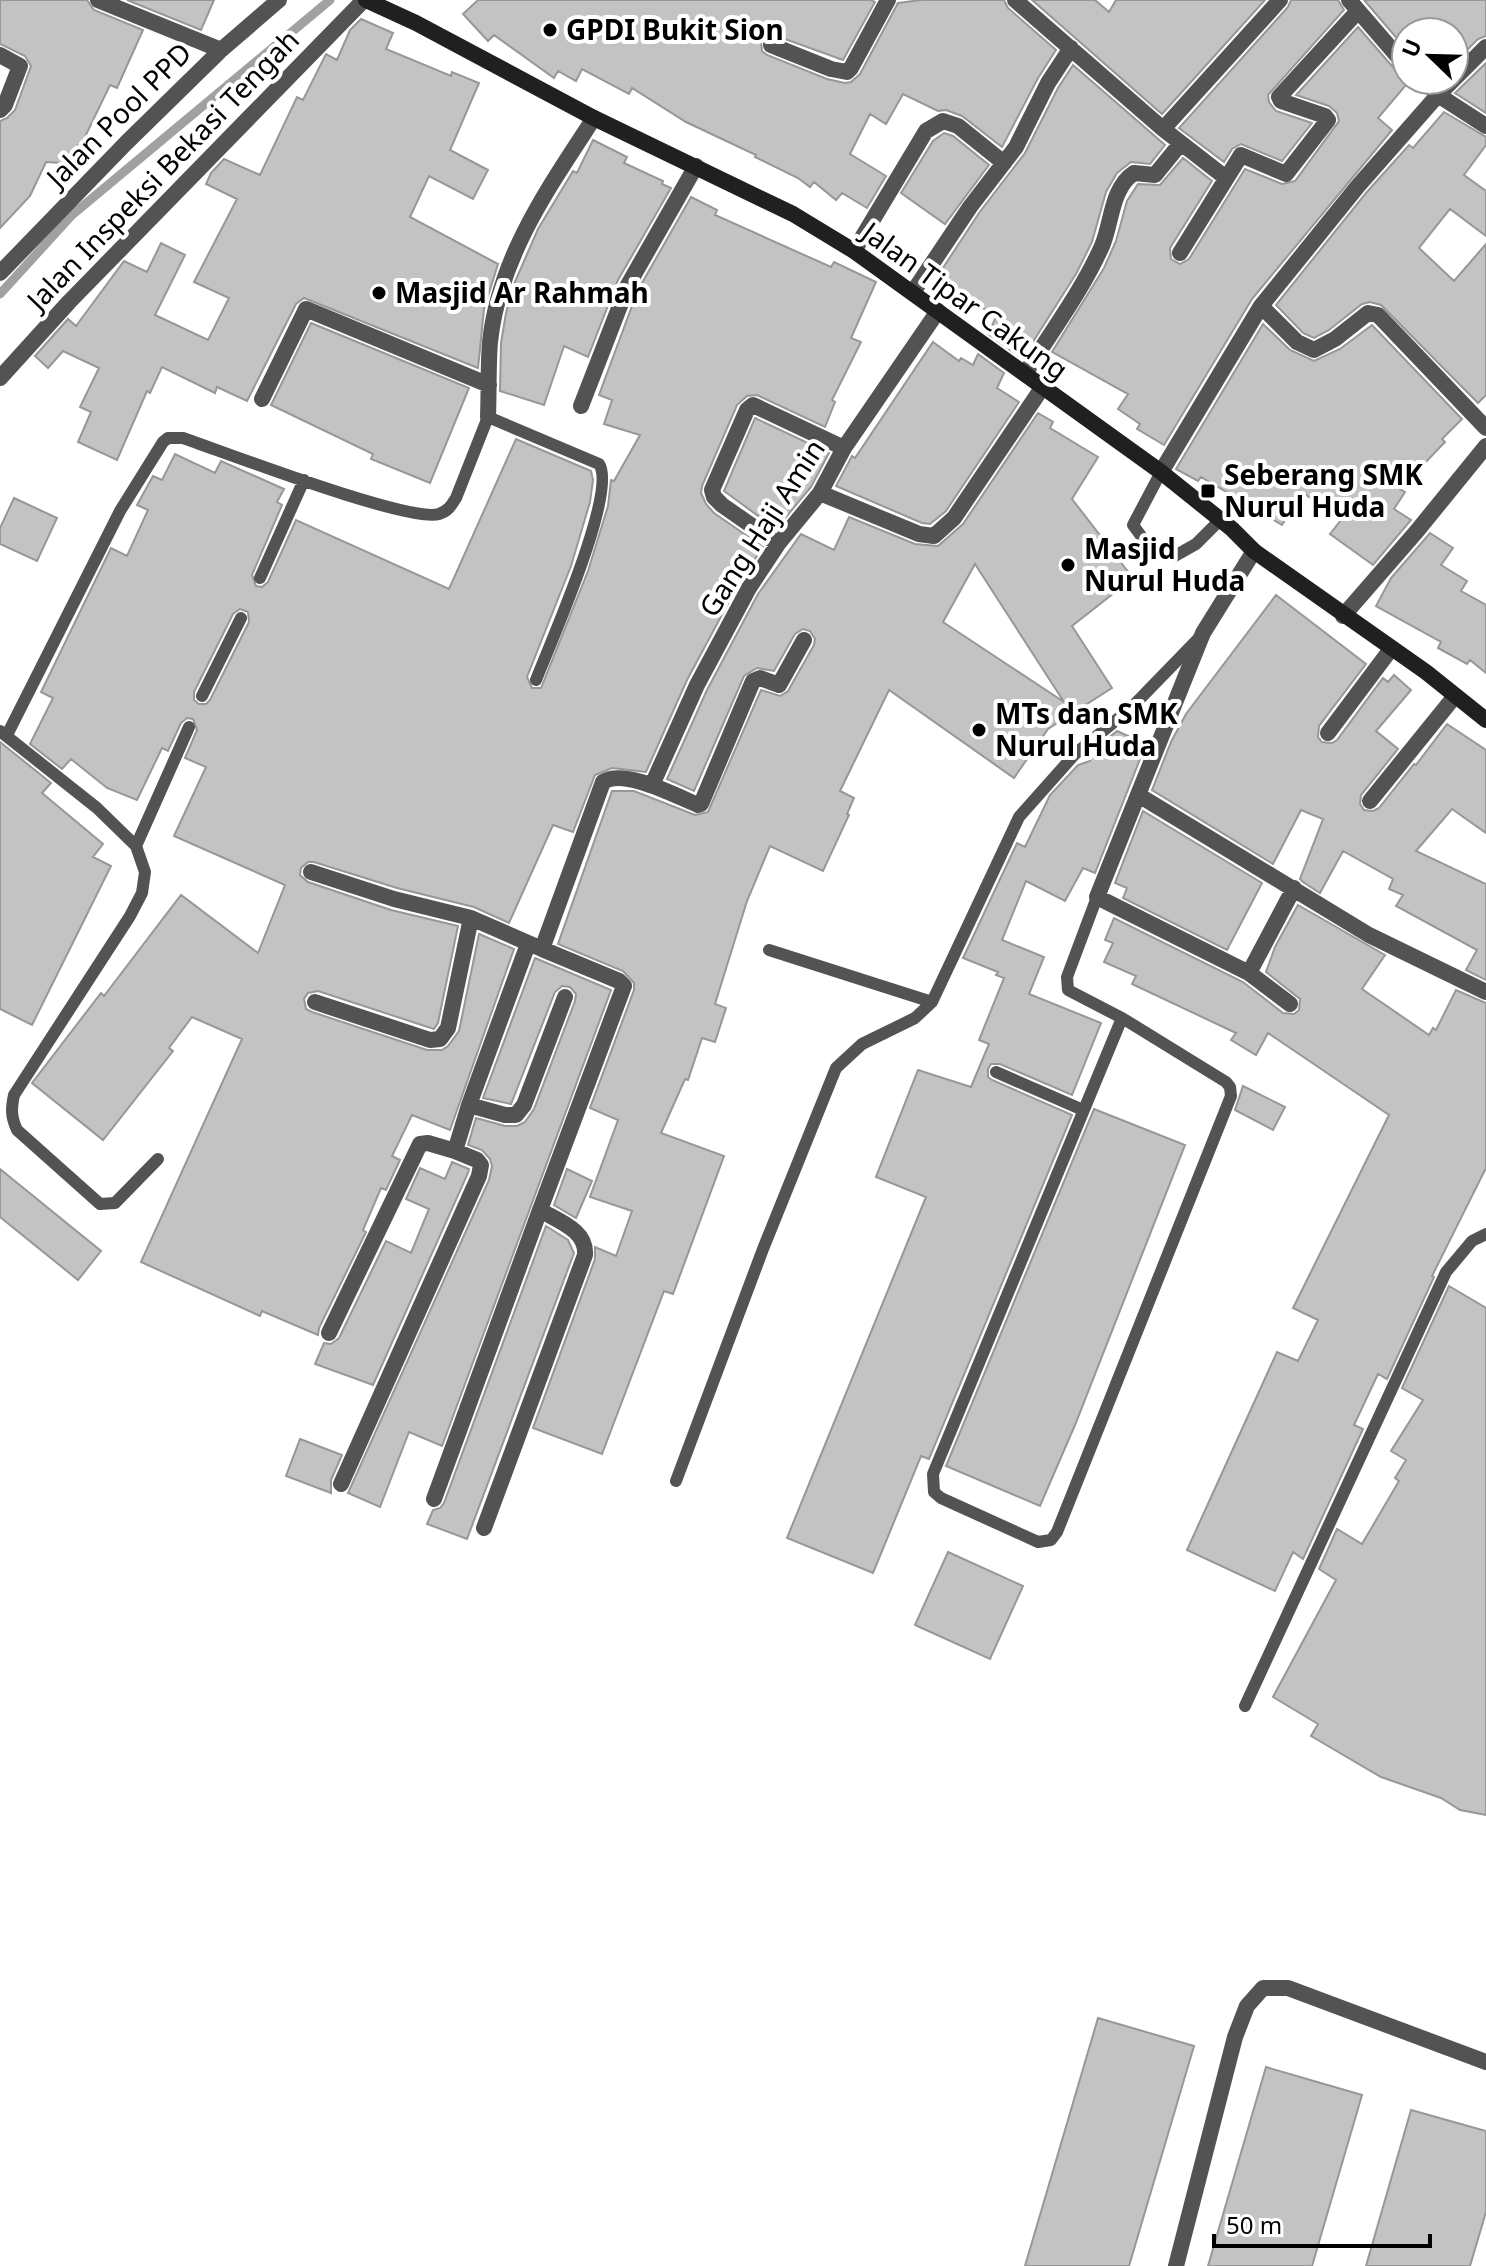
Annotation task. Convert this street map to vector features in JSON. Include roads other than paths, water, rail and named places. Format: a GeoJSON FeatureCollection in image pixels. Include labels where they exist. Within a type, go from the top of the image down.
{"type":"FeatureCollection","features":[{"type":"Feature","properties":{"kind":"street"},"geometry":{"type":"LineString","coordinates":[[98,0],[221,50]]}},
{"type":"Feature","properties":{"kind":"street","name":"Jalan Pool PPD"},"geometry":{"type":"LineString","coordinates":[[0,273],[221,50],[279,0]]}},
{"type":"Feature","properties":{"kind":"street","name":"Jalan Tipar Cakung"},"geometry":{"type":"LineString","coordinates":[[365,0],[416,23],[594,118],[793,214],[854,251],[1161,472],[1254,551],[1486,720]]}},
{"type":"Feature","properties":{"kind":"street","name":"Jalan Inspeksi Bekasi Tengah"},"geometry":{"type":"LineString","coordinates":[[0,378],[69,302],[365,0]]}},
{"type":"Feature","properties":{"kind":"street"},"geometry":{"type":"LineString","coordinates":[[771,45],[831,69],[847,72],[888,0]]}},
{"type":"Feature","properties":{"kind":"street"},"geometry":{"type":"LineString","coordinates":[[1015,0],[1163,129],[1226,178]]}},
{"type":"Feature","properties":{"kind":"street"},"geometry":{"type":"LineString","coordinates":[[1163,129],[1280,0]]}},
{"type":"Feature","properties":{"kind":"street"},"geometry":{"type":"LineString","coordinates":[[1180,253],[1226,178],[1244,155],[1284,174],[1288,173],[1328,120],[1325,116],[1281,101],[1279,97],[1353,5],[1390,48]]}},
{"type":"Feature","properties":{"kind":"street"},"geometry":{"type":"LineString","coordinates":[[1470,63],[1486,47]]}},
{"type":"Feature","properties":{"kind":"street"},"geometry":{"type":"LineString","coordinates":[[913,292],[970,207],[1016,147],[1048,83],[1071,48]]}},
{"type":"Feature","properties":{"kind":"street"},"geometry":{"type":"LineString","coordinates":[[0,55],[20,66],[5,105],[0,110]]}},
{"type":"Feature","properties":{"kind":"street"},"geometry":{"type":"LineString","coordinates":[[1161,472],[1261,306],[1358,186],[1437,96]]}},
{"type":"Feature","properties":{"kind":"street"},"geometry":{"type":"LineString","coordinates":[[1440,96],[1486,126]]}},
{"type":"Feature","properties":{"kind":"street"},"geometry":{"type":"LineString","coordinates":[[488,417],[490,342],[496,307],[510,262],[526,226],[594,118]]}},
{"type":"Feature","properties":{"kind":"street"},"geometry":{"type":"LineString","coordinates":[[854,251],[926,131],[943,121],[958,126],[1004,163]]}},
{"type":"Feature","properties":{"kind":"street"},"geometry":{"type":"LineString","coordinates":[[1025,374],[1090,270],[1126,179],[1134,173],[1155,175],[1181,143]]}},
{"type":"Feature","properties":{"kind":"street"},"geometry":{"type":"LineString","coordinates":[[581,406],[628,285],[696,166]]}},
{"type":"Feature","properties":{"kind":"street"},"geometry":{"type":"LineString","coordinates":[[1261,306],[1297,342],[1314,350],[1335,339],[1368,313],[1378,315],[1486,428]]}},
{"type":"Feature","properties":{"kind":"street"},"geometry":{"type":"LineString","coordinates":[[262,399],[306,309],[489,385]]}},
{"type":"Feature","properties":{"kind":"street","name":"Gang Haji Amin"},"geometry":{"type":"LineString","coordinates":[[652,785],[724,633],[749,588],[778,544],[820,493],[844,448],[938,311]]}},
{"type":"Feature","properties":{"kind":"street"},"geometry":{"type":"LineString","coordinates":[[820,493],[919,534],[934,536],[954,518],[1042,388]]}},
{"type":"Feature","properties":{"kind":"street"},"geometry":{"type":"LineString","coordinates":[[778,544],[722,505],[712,490],[747,410],[753,405],[844,448]]}},
{"type":"Feature","properties":{"kind":"street"},"geometry":{"type":"LineString","coordinates":[[1343,616],[1486,446]]}},
{"type":"Feature","properties":{"kind":"street"},"geometry":{"type":"LineString","coordinates":[[1254,551],[1203,633],[1097,897],[1249,973],[1290,1004]]}},
{"type":"Feature","properties":{"kind":"street"},"geometry":{"type":"LineString","coordinates":[[455,1151],[469,1105],[603,782],[614,778],[652,785],[701,804],[753,681],[760,678],[779,685],[804,640]]}},
{"type":"Feature","properties":{"kind":"street"},"geometry":{"type":"LineString","coordinates":[[1328,733],[1391,649]]}},
{"type":"Feature","properties":{"kind":"street"},"geometry":{"type":"LineString","coordinates":[[1370,801],[1455,696]]}},
{"type":"Feature","properties":{"kind":"street"},"geometry":{"type":"LineString","coordinates":[[1140,796],[1369,935],[1486,992]]}},
{"type":"Feature","properties":{"kind":"street"},"geometry":{"type":"LineString","coordinates":[[311,872],[394,899],[471,918],[619,981],[624,986],[434,1499]]}},
{"type":"Feature","properties":{"kind":"street"},"geometry":{"type":"LineString","coordinates":[[1249,973],[1294,888]]}},
{"type":"Feature","properties":{"kind":"street"},"geometry":{"type":"LineString","coordinates":[[315,1002],[430,1040],[440,1039],[448,1028],[471,918]]}},
{"type":"Feature","properties":{"kind":"street"},"geometry":{"type":"LineString","coordinates":[[469,1105],[516,1115],[524,1105],[565,997]]}},
{"type":"Feature","properties":{"kind":"street"},"geometry":{"type":"LineString","coordinates":[[329,1333],[420,1144],[428,1143],[477,1160],[481,1170],[341,1484]]}},
{"type":"Feature","properties":{"kind":"street"},"geometry":{"type":"LineString","coordinates":[[484,1528],[585,1255],[586,1244],[582,1236],[540,1210]]}},
{"type":"Feature","properties":{"kind":"street"},"geometry":{"type":"LineString","coordinates":[[1176,2266],[1235,2037],[1247,2006],[1263,1988],[1288,1988],[1486,2062]]}},
{"type":"Feature","properties":{"kind":"lane"},"geometry":{"type":"LineString","coordinates":[[158,1159],[115,1203],[100,1204],[17,1130],[12,1120],[14,1095],[130,916],[142,893],[145,872],[136,846],[97,808],[4,733],[120,511],[163,442],[168,438],[183,438],[368,501],[436,515],[449,509],[456,498],[488,417],[593,461],[603,471],[593,533],[536,680]]}},
{"type":"Feature","properties":{"kind":"lane"},"geometry":{"type":"LineString","coordinates":[[1161,472],[1133,525],[1147,544],[1173,557],[1196,544],[1220,520]]}},
{"type":"Feature","properties":{"kind":"lane"},"geometry":{"type":"LineString","coordinates":[[260,578],[304,480]]}},
{"type":"Feature","properties":{"kind":"lane"},"geometry":{"type":"LineString","coordinates":[[202,696],[241,618]]}},
{"type":"Feature","properties":{"kind":"lane"},"geometry":{"type":"LineString","coordinates":[[676,1481],[763,1249],[836,1068],[862,1044],[915,1018],[932,1002],[1019,817],[1075,754],[1131,708],[1203,633]]}},
{"type":"Feature","properties":{"kind":"lane"},"geometry":{"type":"LineString","coordinates":[[136,846],[189,727]]}},
{"type":"Feature","properties":{"kind":"lane"},"geometry":{"type":"LineString","coordinates":[[1097,897],[1066,985],[1068,990],[1122,1018],[1226,1082],[1231,1096],[1057,1532],[1045,1543],[1038,1542],[941,1498],[934,1492],[933,1474],[1122,1018]]}},
{"type":"Feature","properties":{"kind":"lane"},"geometry":{"type":"LineString","coordinates":[[769,950],[932,1002]]}},
{"type":"Feature","properties":{"kind":"lane"},"geometry":{"type":"LineString","coordinates":[[996,1072],[1083,1110]]}},
{"type":"Feature","properties":{"kind":"lane"},"geometry":{"type":"LineString","coordinates":[[1245,1706],[1446,1272],[1472,1241],[1486,1234]]}},
{"type":"Feature","properties":{"kind":"waterway"},"geometry":{"type":"LineString","coordinates":[[0,294],[72,215],[330,0]]}},
{"type":"Feature","properties":{"kind":"place","name":"GPDI Bukit Sion"},"geometry":{"type":"Point","coordinates":[550,30]}},
{"type":"Feature","properties":{"kind":"place","name":"Masjid Ar Rahmah"},"geometry":{"type":"Point","coordinates":[379,293]}},
{"type":"Feature","properties":{"kind":"place","name":"Seberang SMK Nurul Huda"},"geometry":{"type":"Point","coordinates":[1208,491]}},
{"type":"Feature","properties":{"kind":"place","name":"Masjid Nurul Huda"},"geometry":{"type":"Point","coordinates":[1068,565]}},
{"type":"Feature","properties":{"kind":"place","name":"MTs dan SMK Nurul Huda"},"geometry":{"type":"Point","coordinates":[979,730]}}]}
